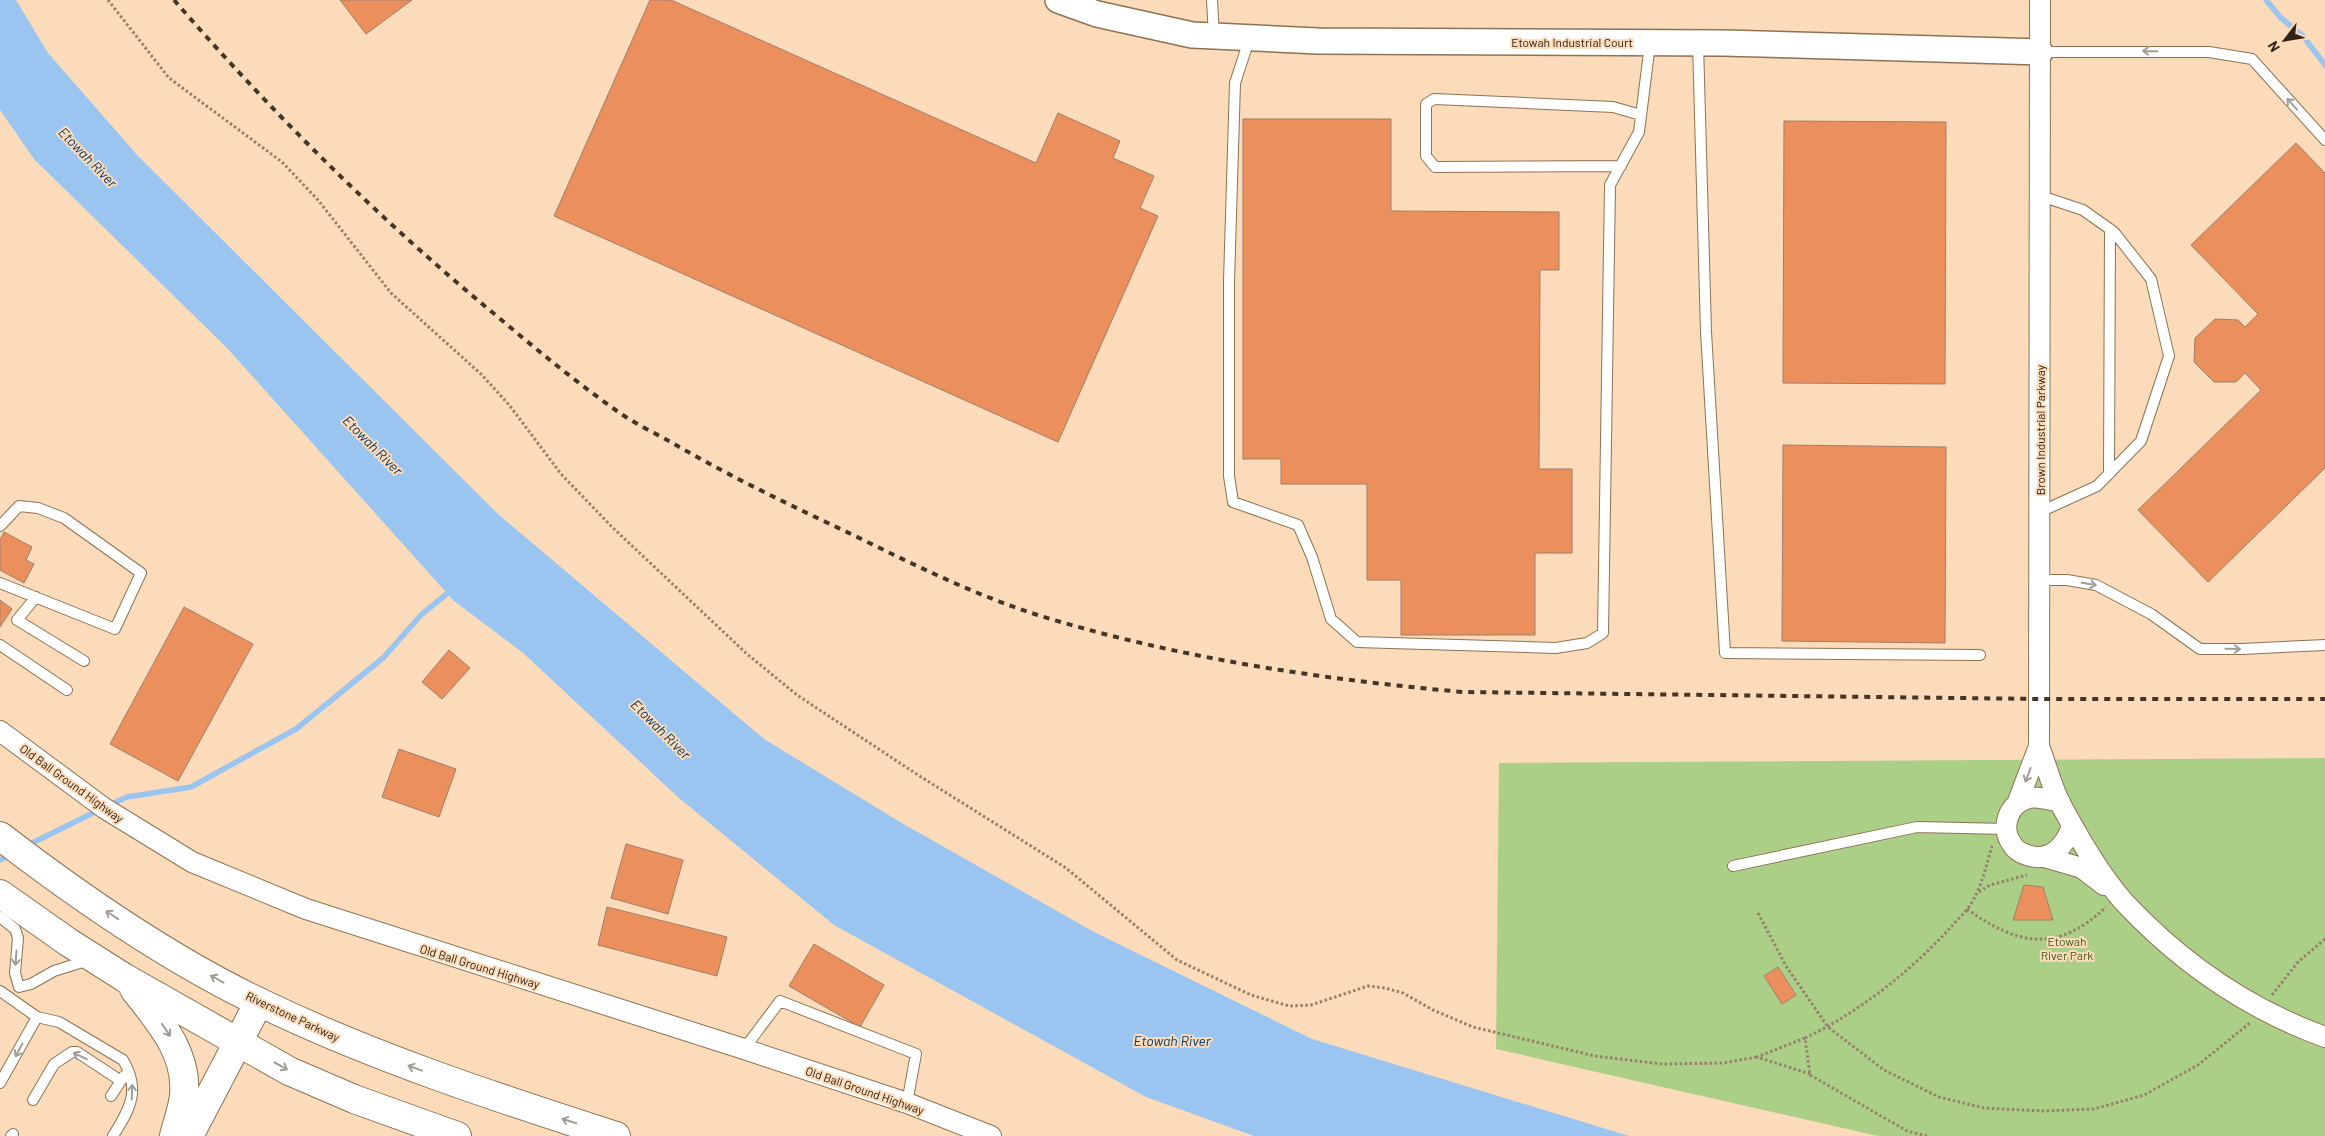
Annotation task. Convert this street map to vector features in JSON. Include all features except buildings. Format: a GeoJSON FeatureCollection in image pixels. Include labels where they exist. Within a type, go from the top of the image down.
{"type":"FeatureCollection","features":[{"type":"Feature","properties":{"kind":"main road","name":"Riverstone Parkway"},"geometry":{"type":"LineString","coordinates":[[0,836],[37,865],[152,942],[259,1002],[383,1056],[616,1136]]}},
{"type":"Feature","properties":{"kind":"main road"},"geometry":{"type":"LineString","coordinates":[[0,894],[94,959],[125,978],[289,1071],[354,1099],[457,1136]]}},
{"type":"Feature","properties":{"kind":"main road"},"geometry":{"type":"LineString","coordinates":[[125,978],[169,1033],[181,1065],[184,1094],[174,1136]]}},
{"type":"Feature","properties":{"kind":"main road"},"geometry":{"type":"LineString","coordinates":[[189,1136],[259,1002]]}},
{"type":"Feature","properties":{"kind":"street","name":"Etowah Industrial Court"},"geometry":{"type":"LineString","coordinates":[[1058,0],[1097,14],[1192,34],[1250,38],[1318,41],[1698,43],[2040,52]]}},
{"type":"Feature","properties":{"kind":"street"},"geometry":{"type":"LineString","coordinates":[[2040,0],[2040,52]]}},
{"type":"Feature","properties":{"kind":"street","name":"Brown Industrial Parkway"},"geometry":{"type":"LineString","coordinates":[[2017,804],[2039,746],[2040,52]]}},
{"type":"Feature","properties":{"kind":"street","name":"Old Ball Ground Highway"},"geometry":{"type":"LineString","coordinates":[[0,731],[104,808],[192,862],[316,912],[907,1103],[991,1136]]}},
{"type":"Feature","properties":{"kind":"street"},"geometry":{"type":"LineString","coordinates":[[2039,746],[2060,802],[2113,905]]}},
{"type":"Feature","properties":{"kind":"street"},"geometry":{"type":"LineString","coordinates":[[2060,802],[2039,798],[2027,799],[2017,804],[1999,829],[2012,846],[2021,853],[2032,857],[2044,857],[2082,868],[2113,905],[2236,995],[2260,1010],[2325,1037]]}},
{"type":"Feature","properties":{"kind":"street"},"geometry":{"type":"LineString","coordinates":[[2044,857],[2055,852],[2064,843],[2069,837],[2072,825]]}},
{"type":"Feature","properties":{"kind":"lane"},"geometry":{"type":"LineString","coordinates":[[1212,0],[1214,36]]}},
{"type":"Feature","properties":{"kind":"lane"},"geometry":{"type":"LineString","coordinates":[[1250,38],[1236,83],[1235,102],[1229,281],[1229,476],[1233,502],[1298,525],[1312,557],[1332,619],[1357,642],[1556,648],[1587,643],[1603,633],[1610,185],[1639,132],[1650,43]]}},
{"type":"Feature","properties":{"kind":"lane"},"geometry":{"type":"LineString","coordinates":[[1698,43],[1706,332],[1725,653],[1980,656]]}},
{"type":"Feature","properties":{"kind":"lane"},"geometry":{"type":"LineString","coordinates":[[2040,52],[2209,52],[2252,59],[2325,140]]}},
{"type":"Feature","properties":{"kind":"lane"},"geometry":{"type":"LineString","coordinates":[[1621,166],[1434,167],[1426,156],[1426,104],[1434,99],[1613,107],[1641,116]]}},
{"type":"Feature","properties":{"kind":"lane"},"geometry":{"type":"LineString","coordinates":[[2040,512],[2097,486],[2141,441],[2169,356],[2151,279],[2110,229],[2083,210],[2041,196]]}},
{"type":"Feature","properties":{"kind":"lane"},"geometry":{"type":"LineString","coordinates":[[2109,474],[2110,229]]}},
{"type":"Feature","properties":{"kind":"lane"},"geometry":{"type":"LineString","coordinates":[[0,526],[19,506],[38,508],[64,518],[142,573],[115,629],[0,582]]}},
{"type":"Feature","properties":{"kind":"lane"},"geometry":{"type":"LineString","coordinates":[[2040,580],[2067,580],[2096,585],[2151,614],[2200,649],[2325,645]]}},
{"type":"Feature","properties":{"kind":"lane"},"geometry":{"type":"LineString","coordinates":[[36,597],[17,620],[84,661]]}},
{"type":"Feature","properties":{"kind":"lane"},"geometry":{"type":"LineString","coordinates":[[0,645],[67,690]]}},
{"type":"Feature","properties":{"kind":"lane"},"geometry":{"type":"LineString","coordinates":[[1733,866],[1917,827],[1999,829]]}},
{"type":"Feature","properties":{"kind":"lane"},"geometry":{"type":"LineString","coordinates":[[0,916],[14,929],[18,938],[15,973],[19,987],[13,1000]]}},
{"type":"Feature","properties":{"kind":"lane"},"geometry":{"type":"LineString","coordinates":[[19,987],[31,984],[54,971],[94,959]]}},
{"type":"Feature","properties":{"kind":"lane"},"geometry":{"type":"LineString","coordinates":[[0,991],[37,1017],[59,1022],[123,1060],[129,1070],[134,1088],[132,1100],[113,1136]]}},
{"type":"Feature","properties":{"kind":"lane"},"geometry":{"type":"LineString","coordinates":[[744,1049],[780,1001],[916,1054],[907,1103]]}},
{"type":"Feature","properties":{"kind":"lane"},"geometry":{"type":"LineString","coordinates":[[0,1083],[37,1017]]}},
{"type":"Feature","properties":{"kind":"lane"},"geometry":{"type":"LineString","coordinates":[[33,1100],[54,1064],[72,1052],[77,1052],[121,1081]]}},
{"type":"Feature","properties":{"kind":"lane"},"geometry":{"type":"LineString","coordinates":[[110,1096],[129,1070]]}},
{"type":"Feature","properties":{"kind":"path"},"geometry":{"type":"LineString","coordinates":[[108,0],[169,78],[282,162],[318,200],[391,293],[482,375],[510,406],[561,474],[612,527],[740,648],[797,695],[918,775],[1066,868],[1177,960],[1251,995],[1289,1006],[1311,1005],[1368,986],[1385,988],[1403,993],[1433,1010],[1473,1027],[1596,1056],[1662,1064],[1723,1063],[1757,1057],[1828,1027],[1872,998],[1935,944],[1967,909],[1978,892],[1999,829]]}},
{"type":"Feature","properties":{"kind":"path"},"geometry":{"type":"LineString","coordinates":[[1978,892],[2007,880],[2031,875]]}},
{"type":"Feature","properties":{"kind":"path"},"geometry":{"type":"LineString","coordinates":[[2100,900],[2113,905]]}},
{"type":"Feature","properties":{"kind":"path"},"geometry":{"type":"LineString","coordinates":[[1967,909],[1991,926],[2011,935],[2031,940],[2049,938],[2084,926],[2113,905]]}},
{"type":"Feature","properties":{"kind":"path"},"geometry":{"type":"LineString","coordinates":[[1758,913],[1786,966],[1828,1027],[1884,1070],[1939,1097],[1984,1108],[2043,1111],[2094,1109],[2144,1095],[2198,1065],[2256,1016]]}},
{"type":"Feature","properties":{"kind":"path"},"geometry":{"type":"LineString","coordinates":[[2269,999],[2298,962],[2325,939]]}},
{"type":"Feature","properties":{"kind":"path"},"geometry":{"type":"LineString","coordinates":[[2243,1018],[2251,1022]]}},
{"type":"Feature","properties":{"kind":"path"},"geometry":{"type":"LineString","coordinates":[[1805,1038],[1810,1075]]}},
{"type":"Feature","properties":{"kind":"path"},"geometry":{"type":"LineString","coordinates":[[1757,1057],[1810,1075],[1907,1131],[1927,1136]]}},
{"type":"Feature","properties":{"kind":"green space","name":"Etowah River Park"},"geometry":{"type":"Polygon","coordinates":[[[2325,758],[2325,1136],[1878,1136],[1496,1049],[1499,763],[2325,758]]]}},
{"type":"Feature","properties":{"kind":"water","name":"Etowah River"},"geometry":{"type":"Polygon","coordinates":[[[0,0],[16,0],[48,53],[138,156],[498,514],[764,739],[900,822],[1094,932],[1312,1039],[1629,1136],[1254,1136],[1146,1097],[834,925],[679,798],[522,652],[454,601],[227,348],[34,159],[0,110],[0,0]]]}},
{"type":"Feature","properties":{"kind":"waterway"},"geometry":{"type":"LineString","coordinates":[[2266,0],[2281,18],[2303,36],[2325,65]]}},
{"type":"Feature","properties":{"kind":"waterway"},"geometry":{"type":"LineString","coordinates":[[109,805],[127,797],[191,787],[296,729],[383,658],[422,614],[448,593]]}},
{"type":"Feature","properties":{"kind":"waterway"},"geometry":{"type":"LineString","coordinates":[[26,846],[99,810]]}},
{"type":"Feature","properties":{"kind":"waterway"},"geometry":{"type":"LineString","coordinates":[[0,860],[12,854]]}},
{"type":"Feature","properties":{"kind":"railway"},"geometry":{"type":"LineString","coordinates":[[174,0],[289,125],[370,205],[513,329],[617,411],[697,457],[785,502],[954,583],[1033,614],[1110,635],[1210,658],[1311,675],[1463,692],[2040,699],[2325,699]]}}]}
